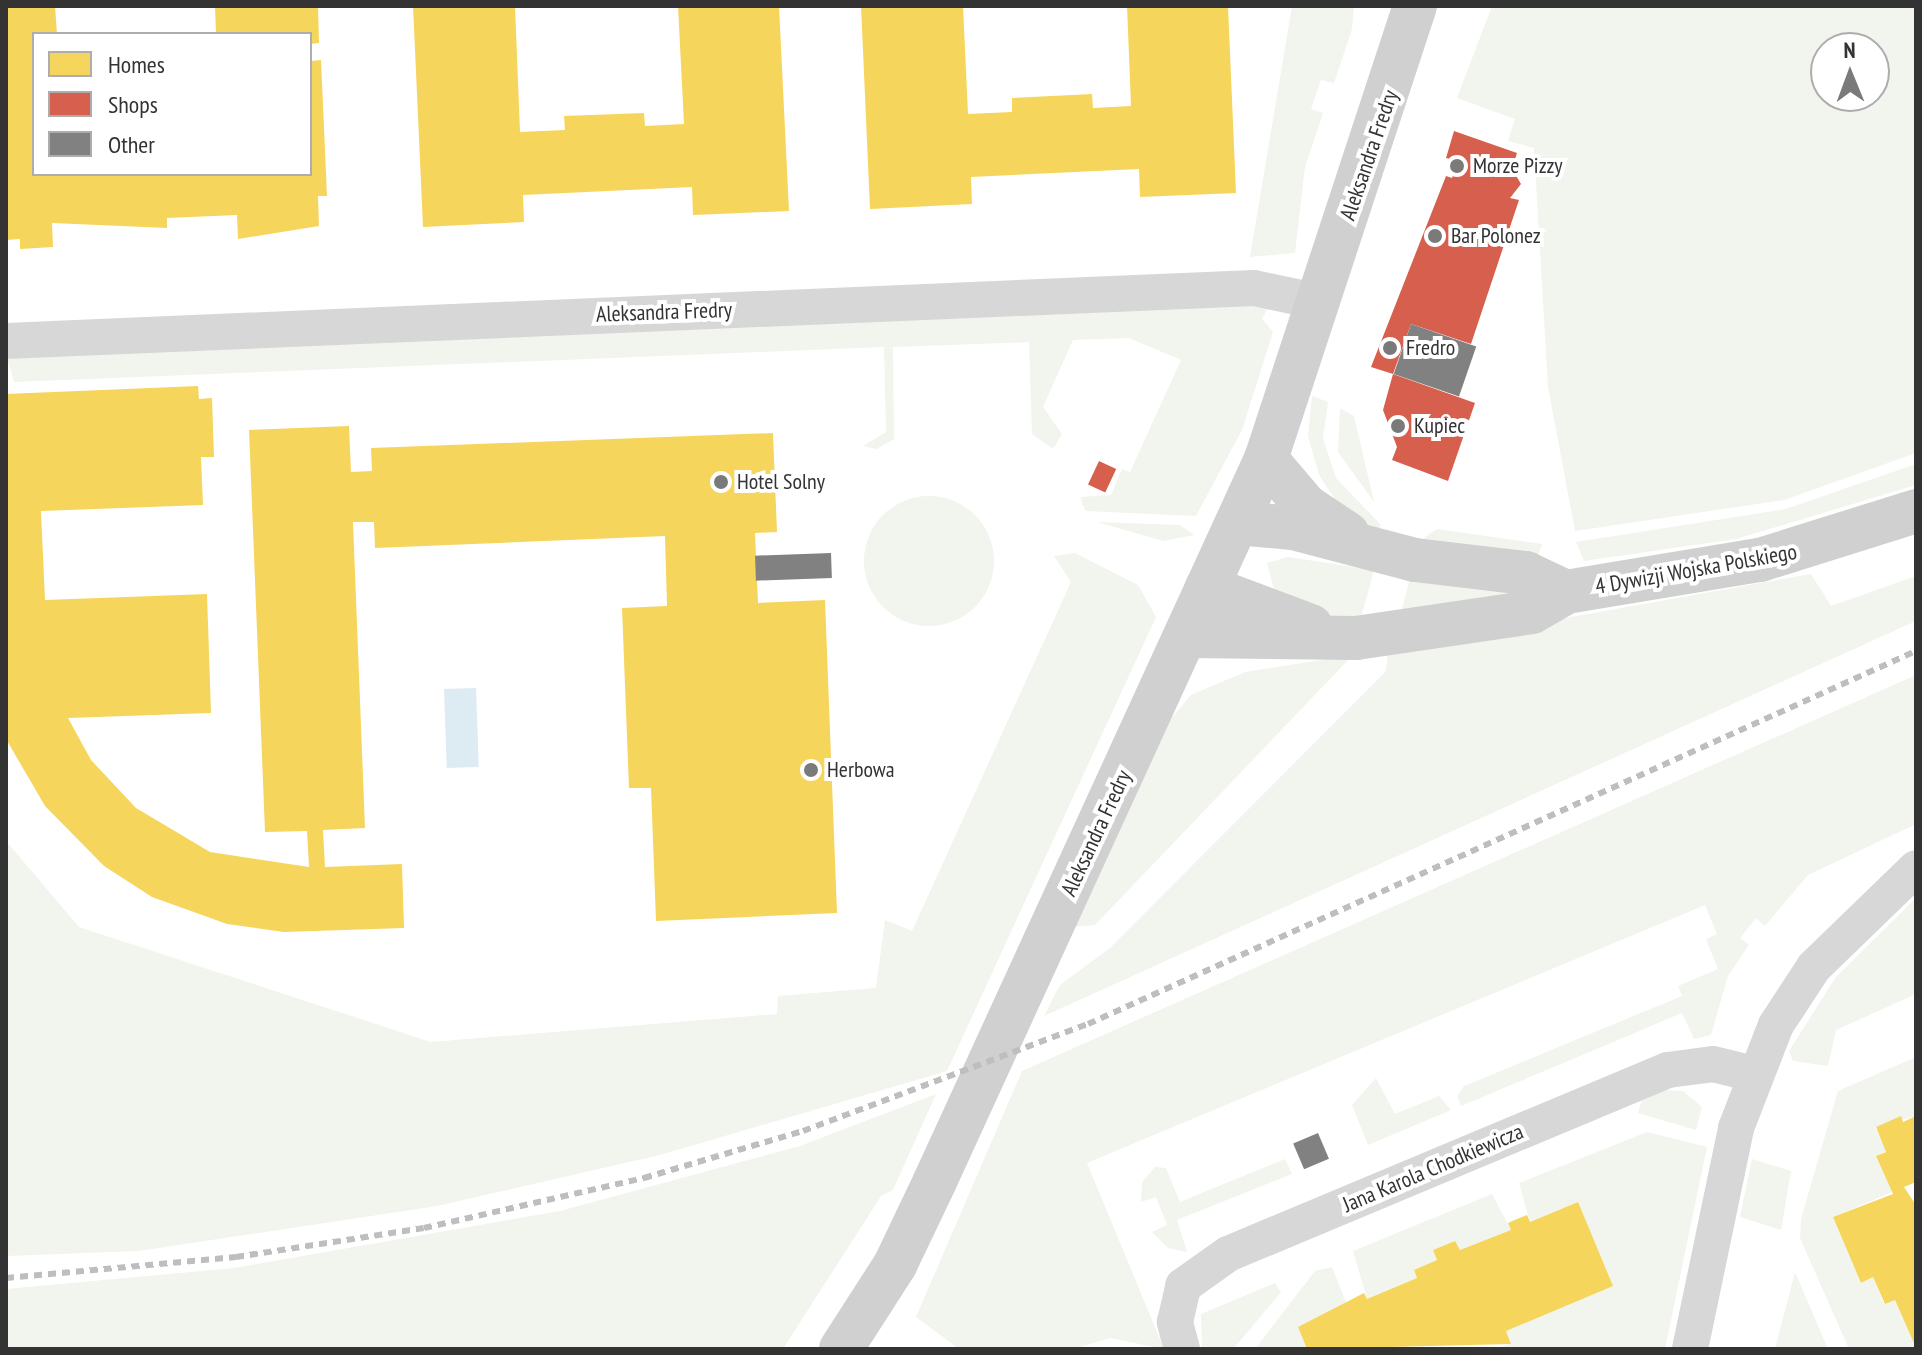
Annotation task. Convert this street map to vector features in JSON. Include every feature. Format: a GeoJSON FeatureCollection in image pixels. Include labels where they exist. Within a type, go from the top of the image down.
{"type":"FeatureCollection","features":[{"type":"Feature","properties":{"kind":"street","name":"Aleksandra Fredry"},"geometry":{"type":"LineString","coordinates":[[841,1349],[902,1251],[1266,459],[1415,6]]}},
{"type":"Feature","properties":{"kind":"street","name":"Aleksandra Fredry"},"geometry":{"type":"LineString","coordinates":[[6,341],[1254,288],[1320,302]]}},
{"type":"Feature","properties":{"kind":"street","name":"4 Dywizji Wojska Polskiego"},"geometry":{"type":"LineString","coordinates":[[1266,459],[1306,506],[1377,553]]}},
{"type":"Feature","properties":{"kind":"street","name":"4 Dywizji Wojska Polskiego"},"geometry":{"type":"LineString","coordinates":[[1187,636],[1356,638],[1532,612],[1566,592],[1760,560],[1916,511]]}},
{"type":"Feature","properties":{"kind":"street","name":"4 Dywizji Wojska Polskiego"},"geometry":{"type":"LineString","coordinates":[[1237,523],[1293,528],[1377,553],[1526,573],[1566,592]]}},
{"type":"Feature","properties":{"kind":"street","name":"4 Dywizji Wojska Polskiego"},"geometry":{"type":"LineString","coordinates":[[1207,587],[1356,638]]}},
{"type":"Feature","properties":{"kind":"street"},"geometry":{"type":"LineString","coordinates":[[1690,1349],[1725,1170],[1754,1074],[1814,967],[1916,868]]}},
{"type":"Feature","properties":{"kind":"street","name":"Jana Karola Chodkiewicza"},"geometry":{"type":"LineString","coordinates":[[1182,1349],[1175,1322],[1183,1286],[1228,1254],[1668,1070],[1713,1064],[1754,1074]]}},
{"type":"Feature","properties":{"kind":"shaded area"},"geometry":{"type":"Polygon","coordinates":[[[1292,6],[1354,6],[1352,29],[1334,83],[1321,80],[1311,109],[1323,113],[1305,167],[1295,253],[1250,257],[1292,6]]]}},
{"type":"Feature","properties":{"kind":"shaded area"},"geometry":{"type":"Polygon","coordinates":[[[1492,6],[1916,6],[1916,453],[1784,500],[1575,531],[1548,387],[1534,148],[1508,141],[1515,119],[1457,98],[1492,6]]]}},
{"type":"Feature","properties":{"kind":"shaded area"},"geometry":{"type":"Polygon","coordinates":[[[1257,304],[1268,308],[1262,319],[1273,332],[1242,430],[1196,516],[1086,511],[1082,504],[1081,497],[1111,495],[1122,469],[1130,472],[1181,360],[1129,338],[1073,340],[1043,407],[1062,434],[1053,449],[1032,434],[1029,342],[893,347],[894,439],[876,449],[863,446],[886,432],[884,347],[14,382],[7,358],[1257,304]]]}},
{"type":"Feature","properties":{"kind":"shaded area"},"geometry":{"type":"Polygon","coordinates":[[[1312,396],[1328,402],[1323,438],[1336,478],[1380,524],[1381,536],[1338,504],[1319,475],[1308,436],[1312,396]]]}},
{"type":"Feature","properties":{"kind":"shaded area"},"geometry":{"type":"Polygon","coordinates":[[[1340,408],[1354,416],[1374,502],[1338,452],[1340,408]]]}},
{"type":"Feature","properties":{"kind":"shaded area"},"geometry":{"type":"Polygon","coordinates":[[[1916,464],[1916,485],[1736,539],[1584,561],[1576,542],[1786,509],[1916,464]]]}},
{"type":"Feature","properties":{"kind":"shaded area"},"geometry":{"type":"Polygon","coordinates":[[[929,496],[954,501],[975,515],[989,536],[994,561],[989,586],[975,607],[954,621],[929,626],[904,621],[883,607],[869,586],[864,561],[869,536],[883,515],[904,501],[929,496]]]}},
{"type":"Feature","properties":{"kind":"shaded area"},"geometry":{"type":"Polygon","coordinates":[[[1097,522],[1180,525],[1194,535],[1163,541],[1097,522]]]}},
{"type":"Feature","properties":{"kind":"shaded area"},"geometry":{"type":"Polygon","coordinates":[[[1437,529],[1542,544],[1536,561],[1421,540],[1437,529]]]}},
{"type":"Feature","properties":{"kind":"shaded area"},"geometry":{"type":"Polygon","coordinates":[[[1075,553],[1138,585],[1156,617],[947,1071],[660,1155],[437,1206],[139,1251],[6,1256],[6,841],[79,927],[431,1042],[777,1014],[778,996],[876,988],[885,920],[912,931],[1071,582],[1054,556],[1075,553]]]}},
{"type":"Feature","properties":{"kind":"shaded area"},"geometry":{"type":"Polygon","coordinates":[[[1288,557],[1374,570],[1360,622],[1318,615],[1274,589],[1267,563],[1288,557]]]}},
{"type":"Feature","properties":{"kind":"shaded area"},"geometry":{"type":"Polygon","coordinates":[[[1811,574],[1831,606],[1916,576],[1916,621],[1044,1016],[1060,985],[1110,948],[1386,671],[1388,650],[1811,574]]]}},
{"type":"Feature","properties":{"kind":"shaded area"},"geometry":{"type":"Polygon","coordinates":[[[1411,575],[1529,591],[1400,616],[1411,575]]]}},
{"type":"Feature","properties":{"kind":"shaded area"},"geometry":{"type":"Polygon","coordinates":[[[1353,655],[1095,925],[1073,927],[1163,728],[1191,695],[1245,672],[1353,655]]]}},
{"type":"Feature","properties":{"kind":"shaded area"},"geometry":{"type":"Polygon","coordinates":[[[1916,675],[1916,824],[1808,875],[1765,926],[1756,918],[1740,938],[1749,945],[1728,976],[1711,1035],[1694,1039],[1682,1013],[1461,1106],[1457,1096],[1464,1086],[1682,996],[1678,986],[1718,969],[1706,939],[1717,934],[1705,905],[1087,1163],[1164,1349],[1110,1338],[1073,1349],[959,1349],[916,1317],[1022,1071],[1916,675]]]}},
{"type":"Feature","properties":{"kind":"shaded area"},"geometry":{"type":"Polygon","coordinates":[[[476,688],[479,767],[447,768],[444,689],[476,688]]]}},
{"type":"Feature","properties":{"kind":"shaded area"},"geometry":{"type":"Polygon","coordinates":[[[1916,898],[1916,994],[1836,1030],[1828,1066],[1793,1061],[1789,1051],[1836,977],[1916,898]]]}},
{"type":"Feature","properties":{"kind":"shaded area"},"geometry":{"type":"Polygon","coordinates":[[[1916,1057],[1916,1116],[1875,1127],[1886,1151],[1876,1156],[1892,1192],[1833,1217],[1861,1283],[1873,1277],[1884,1304],[1895,1300],[1916,1349],[1849,1349],[1800,1238],[1801,1219],[1838,1091],[1916,1057]]]}},
{"type":"Feature","properties":{"kind":"shaded area"},"geometry":{"type":"Polygon","coordinates":[[[1376,1078],[1395,1114],[1439,1096],[1451,1110],[1368,1145],[1352,1105],[1376,1078]]]}},
{"type":"Feature","properties":{"kind":"shaded area"},"geometry":{"type":"Polygon","coordinates":[[[1663,1090],[1683,1091],[1702,1107],[1696,1130],[1638,1113],[1643,1097],[1663,1090]]]}},
{"type":"Feature","properties":{"kind":"shaded area"},"geometry":{"type":"Polygon","coordinates":[[[936,1094],[893,1190],[881,1196],[783,1349],[6,1349],[6,1289],[234,1268],[560,1211],[800,1146],[936,1094]]]}},
{"type":"Feature","properties":{"kind":"shaded area"},"geometry":{"type":"Polygon","coordinates":[[[1647,1132],[1707,1147],[1665,1349],[1498,1349],[1511,1343],[1506,1331],[1578,1202],[1530,1222],[1519,1183],[1647,1132]]]}},
{"type":"Feature","properties":{"kind":"shaded area"},"geometry":{"type":"Polygon","coordinates":[[[1285,1159],[1292,1174],[1177,1220],[1187,1252],[1168,1248],[1152,1232],[1167,1225],[1156,1197],[1141,1202],[1142,1182],[1155,1167],[1166,1168],[1180,1202],[1285,1159]]]}},
{"type":"Feature","properties":{"kind":"shaded area"},"geometry":{"type":"Polygon","coordinates":[[[1752,1159],[1791,1171],[1781,1230],[1740,1217],[1752,1159]]]}},
{"type":"Feature","properties":{"kind":"shaded area"},"geometry":{"type":"Polygon","coordinates":[[[1492,1194],[1511,1230],[1460,1250],[1455,1241],[1433,1250],[1437,1260],[1414,1270],[1417,1278],[1367,1299],[1353,1251],[1492,1194]]]}},
{"type":"Feature","properties":{"kind":"shaded area"},"geometry":{"type":"Polygon","coordinates":[[[1332,1267],[1348,1307],[1298,1327],[1307,1349],[1255,1349],[1315,1271],[1332,1267]]]}},
{"type":"Feature","properties":{"kind":"shaded area"},"geometry":{"type":"Polygon","coordinates":[[[1795,1272],[1828,1349],[1775,1349],[1795,1272]]]}},
{"type":"Feature","properties":{"kind":"shaded area"},"geometry":{"type":"Polygon","coordinates":[[[1275,1283],[1281,1292],[1235,1347],[1202,1349],[1201,1314],[1275,1283]]]}},
{"type":"Feature","properties":{"kind":"building: Homes"},"geometry":{"type":"Polygon","coordinates":[[[6,6],[55,6],[57,32],[32,32],[32,176],[312,176],[312,61],[321,60],[327,196],[318,196],[319,226],[238,239],[237,215],[167,218],[167,228],[52,223],[53,247],[20,249],[20,239],[6,240],[6,6]]]}},
{"type":"Feature","properties":{"kind":"building: Homes"},"geometry":{"type":"Polygon","coordinates":[[[215,6],[318,6],[319,43],[312,44],[312,32],[216,32],[215,6]]]}},
{"type":"Feature","properties":{"kind":"building: Homes"},"geometry":{"type":"Polygon","coordinates":[[[413,6],[515,6],[520,132],[565,130],[564,116],[644,113],[645,126],[684,124],[678,6],[779,6],[789,211],[693,215],[692,187],[523,195],[524,222],[423,227],[413,6]]]}},
{"type":"Feature","properties":{"kind":"building: Homes"},"geometry":{"type":"Polygon","coordinates":[[[861,6],[963,6],[968,114],[1012,112],[1012,98],[1092,94],[1093,108],[1131,106],[1127,6],[1228,6],[1236,193],[1140,197],[1139,169],[971,177],[972,204],[870,209],[861,6]]]}},
{"type":"Feature","properties":{"kind":"building: Homes"},"geometry":{"type":"Polygon","coordinates":[[[198,386],[199,399],[212,398],[214,457],[201,457],[203,505],[41,511],[45,600],[207,594],[211,713],[68,718],[91,760],[136,808],[210,852],[309,867],[307,831],[265,832],[249,430],[349,426],[351,472],[372,471],[371,448],[773,433],[777,532],[755,533],[758,603],[825,600],[837,913],[656,921],[651,788],[629,788],[622,608],[667,606],[665,536],[375,548],[374,522],[353,522],[365,828],[323,830],[325,867],[402,864],[404,928],[284,932],[227,924],[152,897],[104,866],[45,806],[6,739],[6,394],[198,386]]]}},
{"type":"Feature","properties":{"kind":"building: Homes"},"geometry":{"type":"Polygon","coordinates":[[[1901,1116],[1903,1122],[1916,1116],[1916,1182],[1904,1187],[1916,1205],[1916,1348],[1895,1300],[1885,1304],[1873,1277],[1861,1283],[1833,1217],[1893,1194],[1876,1156],[1886,1152],[1876,1127],[1901,1116]]]}},
{"type":"Feature","properties":{"kind":"building: Homes"},"geometry":{"type":"Polygon","coordinates":[[[1578,1202],[1613,1286],[1506,1331],[1511,1344],[1307,1349],[1298,1327],[1364,1293],[1367,1299],[1417,1278],[1414,1270],[1437,1260],[1433,1250],[1455,1241],[1460,1250],[1511,1230],[1508,1223],[1517,1219],[1527,1215],[1530,1222],[1578,1202]]]}},
{"type":"Feature","properties":{"kind":"building: Shops"},"geometry":{"type":"Polygon","coordinates":[[[1454,131],[1517,153],[1512,169],[1521,184],[1510,198],[1519,200],[1471,344],[1411,324],[1393,374],[1371,367],[1446,176],[1452,178],[1458,161],[1446,158],[1454,131]]]}},
{"type":"Feature","properties":{"kind":"building: Shops"},"geometry":{"type":"Polygon","coordinates":[[[1393,374],[1475,403],[1448,481],[1392,460],[1397,447],[1383,410],[1393,374]]]}},
{"type":"Feature","properties":{"kind":"building: Shops"},"geometry":{"type":"Polygon","coordinates":[[[1099,461],[1116,469],[1105,493],[1088,485],[1099,461]]]}},
{"type":"Feature","properties":{"kind":"building: Other"},"geometry":{"type":"Polygon","coordinates":[[[1411,324],[1476,346],[1459,397],[1394,374],[1411,324]]]}},
{"type":"Feature","properties":{"kind":"building: Other"},"geometry":{"type":"Polygon","coordinates":[[[831,553],[832,578],[756,581],[755,556],[831,553]]]}},
{"type":"Feature","properties":{"kind":"building: Other"},"geometry":{"type":"Polygon","coordinates":[[[1318,1133],[1329,1159],[1304,1169],[1293,1144],[1318,1133]]]}},
{"type":"Feature","properties":{"kind":"railway"},"geometry":{"type":"LineString","coordinates":[[6,1278],[236,1257],[424,1228],[644,1178],[803,1131],[1088,1024],[1916,651]]}},
{"type":"Feature","properties":{"kind":"place","name":"Morze Pizzy"},"geometry":{"type":"Point","coordinates":[1457,166]}},
{"type":"Feature","properties":{"kind":"place","name":"Bar Polonez"},"geometry":{"type":"Point","coordinates":[1435,236]}},
{"type":"Feature","properties":{"kind":"place","name":"Fredro"},"geometry":{"type":"Point","coordinates":[1390,348]}},
{"type":"Feature","properties":{"kind":"place","name":"Kupiec"},"geometry":{"type":"Point","coordinates":[1398,426]}},
{"type":"Feature","properties":{"kind":"place","name":"Hotel Solny"},"geometry":{"type":"Point","coordinates":[721,482]}},
{"type":"Feature","properties":{"kind":"place","name":"Herbowa"},"geometry":{"type":"Point","coordinates":[811,770]}}]}
